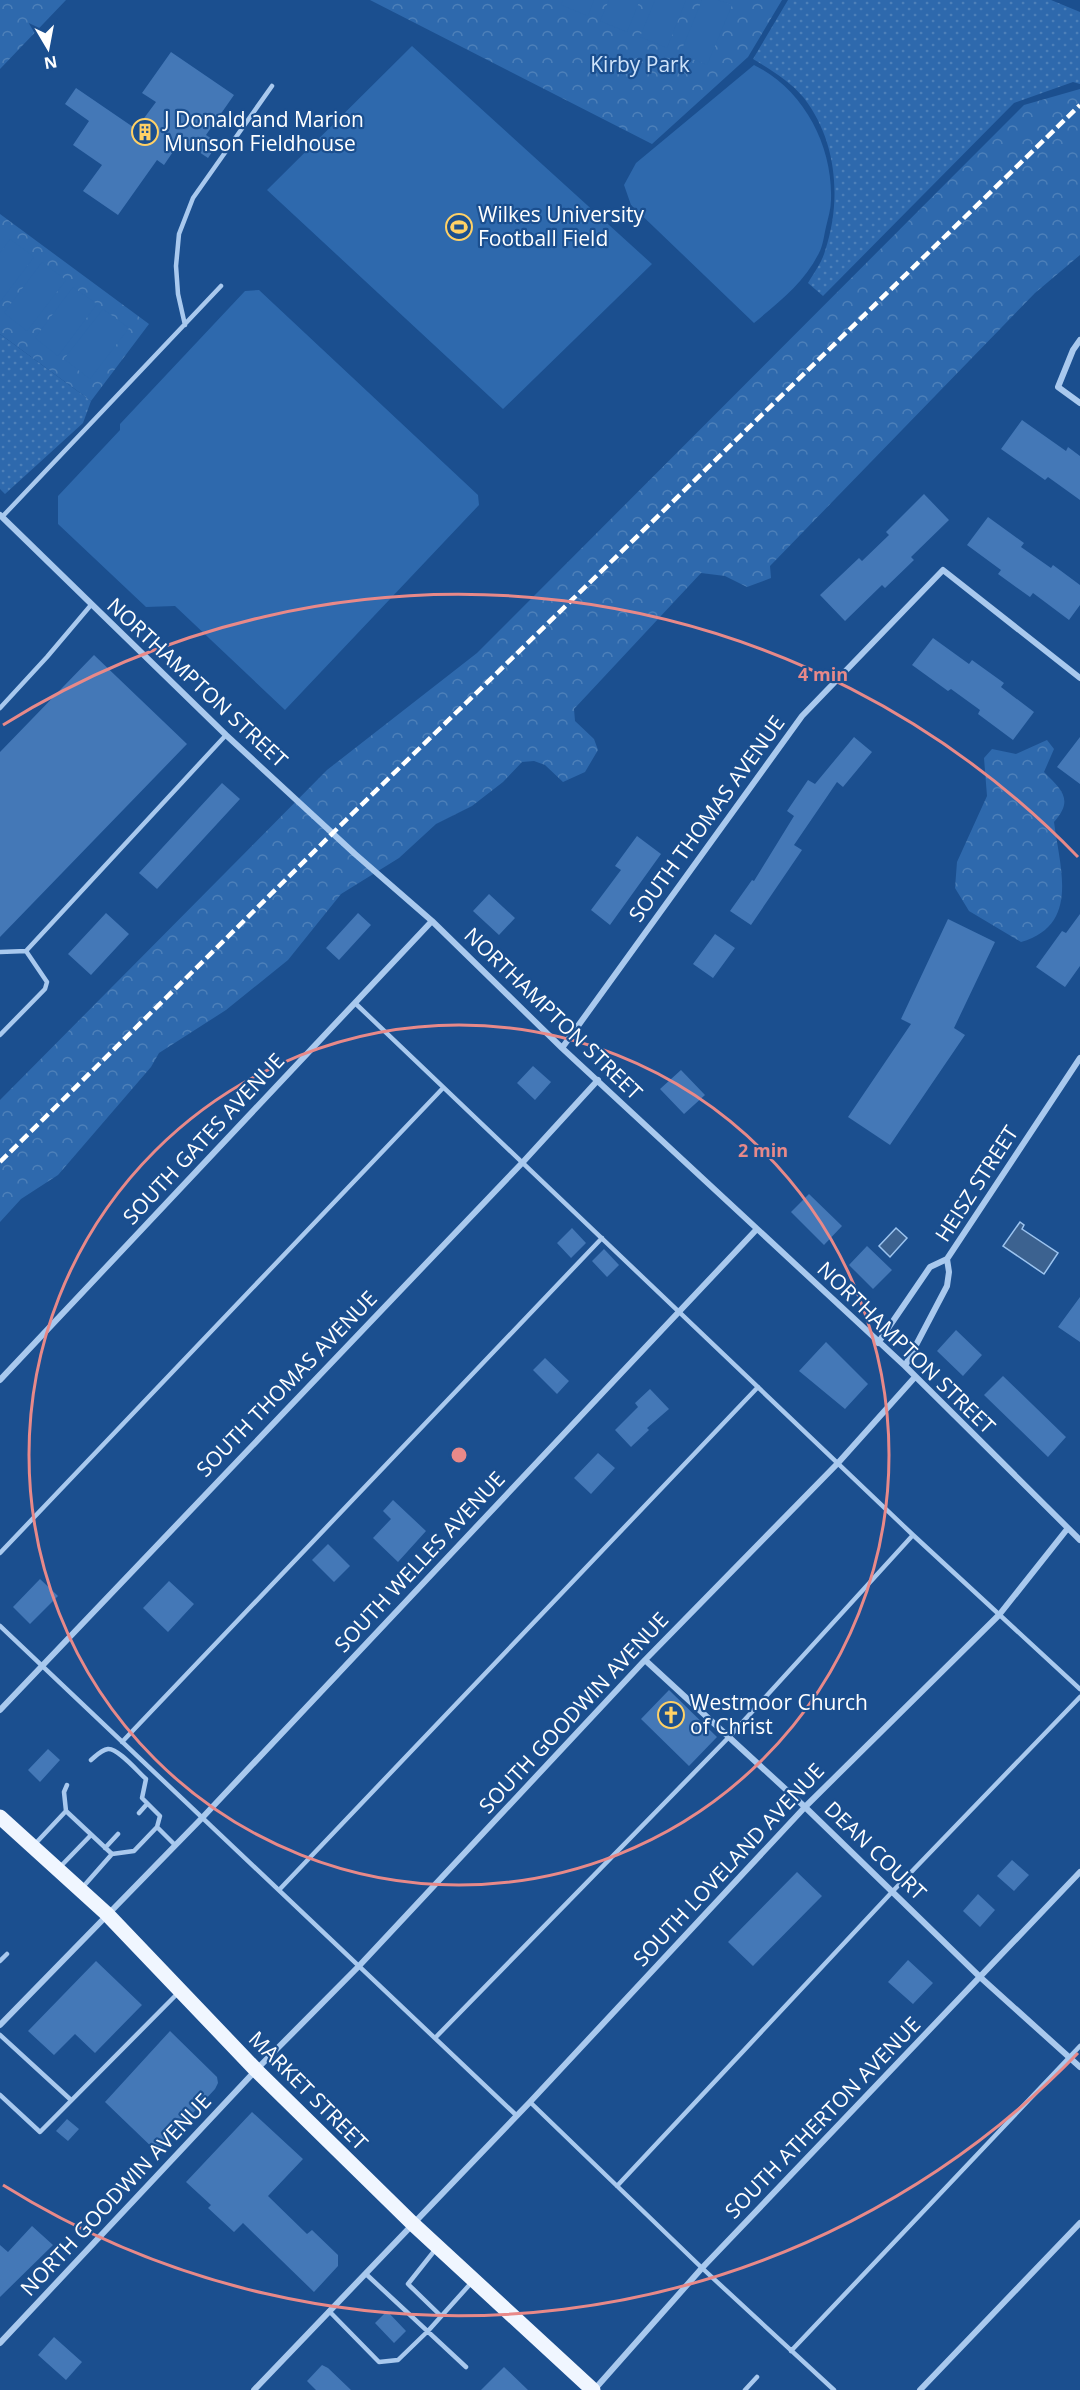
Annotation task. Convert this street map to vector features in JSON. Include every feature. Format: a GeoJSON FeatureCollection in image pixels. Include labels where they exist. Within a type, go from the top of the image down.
{"type":"FeatureCollection","features":[{"type":"Feature","properties":{"kind":"main road","name":"MARKET STREET"},"geometry":{"type":"LineString","coordinates":[[0,1817],[107,1914],[256,2070],[413,2224],[593,2390]]}},
{"type":"Feature","properties":{"kind":"street"},"geometry":{"type":"LineString","coordinates":[[1080,340],[1073,350],[1058,387],[1080,403]]}},
{"type":"Feature","properties":{"kind":"street","name":"NORTHAMPTON STREET"},"geometry":{"type":"LineString","coordinates":[[1,516],[226,735],[355,854],[432,921],[562,1048],[905,1366],[1080,1540]]}},
{"type":"Feature","properties":{"kind":"street","name":"SOUTH THOMAS AVENUE"},"geometry":{"type":"LineString","coordinates":[[562,1048],[802,716],[943,570],[1080,678]]}},
{"type":"Feature","properties":{"kind":"street","name":"SOUTH GATES AVENUE"},"geometry":{"type":"LineString","coordinates":[[0,1380],[432,921]]}},
{"type":"Feature","properties":{"kind":"street","name":"HEISZ STREET"},"geometry":{"type":"LineString","coordinates":[[905,1366],[946,1286],[949,1272],[947,1259],[1080,1058]]}},
{"type":"Feature","properties":{"kind":"street","name":"SOUTH THOMAS AVENUE"},"geometry":{"type":"LineString","coordinates":[[0,1710],[523,1162],[598,1080]]}},
{"type":"Feature","properties":{"kind":"street","name":"SOUTH WELLES AVENUE"},"geometry":{"type":"LineString","coordinates":[[0,2025],[202,1818],[756,1230]]}},
{"type":"Feature","properties":{"kind":"street"},"geometry":{"type":"LineString","coordinates":[[878,1343],[930,1268],[947,1259]]}},
{"type":"Feature","properties":{"kind":"street","name":"SOUTH GOODWIN AVENUE"},"geometry":{"type":"LineString","coordinates":[[256,2070],[359,1966],[645,1660],[838,1463],[915,1377]]}},
{"type":"Feature","properties":{"kind":"street","name":"SOUTH LOVELAND AVENUE"},"geometry":{"type":"LineString","coordinates":[[254,2390],[530,2102],[805,1807],[999,1615],[1068,1528]]}},
{"type":"Feature","properties":{"kind":"street","name":"DEAN COURT"},"geometry":{"type":"LineString","coordinates":[[645,1660],[805,1807],[980,1977],[1080,2067]]}},
{"type":"Feature","properties":{"kind":"street","name":"SOUTH ATHERTON AVENUE"},"geometry":{"type":"LineString","coordinates":[[593,2390],[702,2268],[1080,1872]]}},
{"type":"Feature","properties":{"kind":"street","name":"NORTH GOODWIN AVENUE"},"geometry":{"type":"LineString","coordinates":[[0,2343],[256,2070]]}},
{"type":"Feature","properties":{"kind":"street"},"geometry":{"type":"LineString","coordinates":[[920,2390],[1080,2223]]}},
{"type":"Feature","properties":{"kind":"lane"},"geometry":{"type":"LineString","coordinates":[[185,325],[178,294],[176,266],[179,234],[193,198],[272,86]]}},
{"type":"Feature","properties":{"kind":"lane"},"geometry":{"type":"LineString","coordinates":[[1,516],[221,286]]}},
{"type":"Feature","properties":{"kind":"lane"},"geometry":{"type":"LineString","coordinates":[[0,708],[91,605]]}},
{"type":"Feature","properties":{"kind":"lane"},"geometry":{"type":"LineString","coordinates":[[0,952],[26,951],[226,735]]}},
{"type":"Feature","properties":{"kind":"lane"},"geometry":{"type":"LineString","coordinates":[[0,1035],[45,989],[47,982],[26,951]]}},
{"type":"Feature","properties":{"kind":"lane"},"geometry":{"type":"LineString","coordinates":[[355,1003],[913,1535],[1080,1689]]}},
{"type":"Feature","properties":{"kind":"lane"},"geometry":{"type":"LineString","coordinates":[[0,1553],[443,1088]]}},
{"type":"Feature","properties":{"kind":"lane"},"geometry":{"type":"LineString","coordinates":[[122,1742],[602,1239]]}},
{"type":"Feature","properties":{"kind":"lane"},"geometry":{"type":"LineString","coordinates":[[279,1890],[758,1387]]}},
{"type":"Feature","properties":{"kind":"lane"},"geometry":{"type":"LineString","coordinates":[[435,2038],[729,1737],[913,1535]]}},
{"type":"Feature","properties":{"kind":"lane"},"geometry":{"type":"LineString","coordinates":[[0,1626],[516,2115]]}},
{"type":"Feature","properties":{"kind":"lane"},"geometry":{"type":"LineString","coordinates":[[616,2186],[892,1892],[1080,1697]]}},
{"type":"Feature","properties":{"kind":"lane"},"geometry":{"type":"LineString","coordinates":[[81,1890],[112,1854],[134,1851],[157,1827],[160,1816],[142,1798],[146,1779],[116,1751],[108,1749],[100,1752],[91,1760]]}},
{"type":"Feature","properties":{"kind":"lane"},"geometry":{"type":"LineString","coordinates":[[67,1785],[64,1792],[66,1811],[112,1854]]}},
{"type":"Feature","properties":{"kind":"lane"},"geometry":{"type":"LineString","coordinates":[[138,1813],[147,1804]]}},
{"type":"Feature","properties":{"kind":"lane"},"geometry":{"type":"LineString","coordinates":[[32,1846],[66,1811]]}},
{"type":"Feature","properties":{"kind":"lane"},"geometry":{"type":"LineString","coordinates":[[157,1827],[175,1845]]}},
{"type":"Feature","properties":{"kind":"lane"},"geometry":{"type":"LineString","coordinates":[[105,1848],[118,1834]]}},
{"type":"Feature","properties":{"kind":"lane"},"geometry":{"type":"LineString","coordinates":[[58,1869],[91,1835]]}},
{"type":"Feature","properties":{"kind":"lane"},"geometry":{"type":"LineString","coordinates":[[0,1961],[7,1954]]}},
{"type":"Feature","properties":{"kind":"lane"},"geometry":{"type":"LineString","coordinates":[[0,2095],[40,2132],[180,1991]]}},
{"type":"Feature","properties":{"kind":"lane"},"geometry":{"type":"LineString","coordinates":[[0,2035],[71,2100]]}},
{"type":"Feature","properties":{"kind":"lane"},"geometry":{"type":"LineString","coordinates":[[791,2351],[1080,2046]]}},
{"type":"Feature","properties":{"kind":"lane"},"geometry":{"type":"LineString","coordinates":[[530,2102],[702,2268],[834,2390]]}},
{"type":"Feature","properties":{"kind":"lane"},"geometry":{"type":"LineString","coordinates":[[438,2247],[408,2284],[441,2316]]}},
{"type":"Feature","properties":{"kind":"lane"},"geometry":{"type":"LineString","coordinates":[[366,2274],[466,2367]]}},
{"type":"Feature","properties":{"kind":"lane"},"geometry":{"type":"LineString","coordinates":[[329,2312],[379,2362],[398,2360],[428,2331],[473,2280]]}},
{"type":"Feature","properties":{"kind":"lane"},"geometry":{"type":"LineString","coordinates":[[744,2390],[757,2377]]}},
{"type":"Feature","properties":{"kind":"green space"},"geometry":{"type":"Polygon","coordinates":[[[0,0],[66,0],[0,69],[0,0]]]}},
{"type":"Feature","properties":{"kind":"green space","name":"Kirby Park"},"geometry":{"type":"Polygon","coordinates":[[[370,0],[782,0],[748,57],[652,144],[370,0]]]}},
{"type":"Feature","properties":{"kind":"green space"},"geometry":{"type":"Polygon","coordinates":[[[563,0],[594,0],[588,16],[561,5],[563,0]]]}},
{"type":"Feature","properties":{"kind":"green space"},"geometry":{"type":"Polygon","coordinates":[[[609,0],[640,0],[627,32],[600,21],[609,0]]]}},
{"type":"Feature","properties":{"kind":"green space"},"geometry":{"type":"Polygon","coordinates":[[[655,0],[686,0],[667,48],[640,37],[655,0]]]}},
{"type":"Feature","properties":{"kind":"green space"},"geometry":{"type":"Polygon","coordinates":[[[702,0],[718,0],[732,5],[707,65],[680,54],[702,0]]]}},
{"type":"Feature","properties":{"kind":"green space"},"geometry":{"type":"Polygon","coordinates":[[[788,0],[1051,0],[1080,12],[1080,84],[1073,82],[1014,103],[823,296],[808,283],[825,251],[834,212],[835,192],[830,152],[824,133],[804,98],[786,81],[753,59],[788,0]]]}},
{"type":"Feature","properties":{"kind":"green space","name":"Wilkes University Football Field"},"geometry":{"type":"Polygon","coordinates":[[[412,46],[652,264],[503,409],[267,190],[412,46]]]}},
{"type":"Feature","properties":{"kind":"green space"},"geometry":{"type":"Polygon","coordinates":[[[754,65],[787,88],[812,121],[827,159],[831,200],[822,244],[813,264],[790,291],[754,323],[631,205],[624,185],[636,163],[754,65]]]}},
{"type":"Feature","properties":{"kind":"green space"},"geometry":{"type":"Polygon","coordinates":[[[1080,89],[1080,255],[1035,293],[770,566],[771,578],[747,587],[725,576],[701,573],[574,709],[575,721],[594,739],[598,750],[585,772],[563,782],[545,765],[534,761],[522,762],[503,782],[472,806],[436,824],[399,858],[341,894],[288,960],[226,1010],[159,1053],[151,1067],[58,1175],[21,1199],[0,1222],[0,1100],[327,770],[477,653],[1024,105],[1080,89]]]}},
{"type":"Feature","properties":{"kind":"green space"},"geometry":{"type":"Polygon","coordinates":[[[0,214],[149,324],[91,401],[0,334],[0,214]]]}},
{"type":"Feature","properties":{"kind":"green space"},"geometry":{"type":"Polygon","coordinates":[[[10,239],[34,257],[0,302],[0,253],[10,239]]]}},
{"type":"Feature","properties":{"kind":"green space"},"geometry":{"type":"Polygon","coordinates":[[[42,262],[66,280],[27,331],[4,313],[42,262]]]}},
{"type":"Feature","properties":{"kind":"green space"},"geometry":{"type":"Polygon","coordinates":[[[73,287],[97,304],[58,356],[35,338],[73,287]]]}},
{"type":"Feature","properties":{"kind":"green space"},"geometry":{"type":"Polygon","coordinates":[[[259,290],[478,495],[479,505],[285,710],[175,606],[146,607],[58,524],[58,496],[120,430],[120,424],[245,291],[259,290]]]}},
{"type":"Feature","properties":{"kind":"green space"},"geometry":{"type":"Polygon","coordinates":[[[103,309],[129,328],[90,379],[64,359],[103,309]]]}},
{"type":"Feature","properties":{"kind":"green space"},"geometry":{"type":"Polygon","coordinates":[[[0,334],[91,401],[83,423],[5,494],[0,489],[0,334]]]}},
{"type":"Feature","properties":{"kind":"green space"},"geometry":{"type":"Polygon","coordinates":[[[1047,740],[1054,749],[1044,772],[1056,784],[1064,801],[1060,814],[1054,822],[1060,858],[1062,893],[1059,909],[1052,923],[1040,934],[1021,942],[969,911],[955,888],[957,862],[987,796],[984,758],[992,749],[1016,754],[1047,740]]]}},
{"type":"Feature","properties":{"kind":"shaded area"},"geometry":{"type":"Polygon","coordinates":[[[1020,1222],[1024,1225],[1022,1229],[1058,1253],[1044,1274],[1003,1246],[1020,1222]]]}},
{"type":"Feature","properties":{"kind":"shaded area"},"geometry":{"type":"Polygon","coordinates":[[[896,1228],[907,1238],[890,1257],[879,1246],[896,1228]]]}},
{"type":"Feature","properties":{"kind":"building","name":"J Donald and Marion Munson Fieldhouse"},"geometry":{"type":"Polygon","coordinates":[[[171,52],[234,95],[206,135],[218,143],[208,158],[181,140],[164,165],[157,160],[118,215],[83,191],[102,165],[73,145],[89,121],[65,104],[76,88],[136,129],[156,102],[142,93],[171,52]]]}},
{"type":"Feature","properties":{"kind":"building"},"geometry":{"type":"Polygon","coordinates":[[[1022,420],[1066,451],[1068,447],[1080,456],[1080,500],[1048,477],[1045,480],[1001,449],[1022,420]]]}},
{"type":"Feature","properties":{"kind":"building"},"geometry":{"type":"Polygon","coordinates":[[[924,494],[949,520],[911,557],[914,560],[885,588],[882,585],[845,621],[820,595],[859,558],[862,561],[889,535],[886,532],[924,494]]]}},
{"type":"Feature","properties":{"kind":"building"},"geometry":{"type":"Polygon","coordinates":[[[988,517],[1024,543],[1021,547],[1051,568],[1053,565],[1080,585],[1080,605],[1069,620],[1033,593],[1030,597],[998,574],[1001,570],[967,545],[988,517]]]}},
{"type":"Feature","properties":{"kind":"building"},"geometry":{"type":"Polygon","coordinates":[[[933,638],[969,664],[972,660],[1004,683],[1001,687],[1034,712],[1013,740],[978,714],[980,710],[951,689],[948,691],[912,665],[933,638]]]}},
{"type":"Feature","properties":{"kind":"building"},"geometry":{"type":"Polygon","coordinates":[[[94,655],[187,744],[0,937],[0,752],[94,655]]]}},
{"type":"Feature","properties":{"kind":"building"},"geometry":{"type":"Polygon","coordinates":[[[854,737],[872,752],[843,787],[837,782],[794,845],[802,850],[751,925],[730,911],[752,880],[754,881],[794,816],[787,811],[808,780],[815,784],[854,737]]]}},
{"type":"Feature","properties":{"kind":"building"},"geometry":{"type":"Polygon","coordinates":[[[1080,737],[1080,784],[1057,767],[1080,737]]]}},
{"type":"Feature","properties":{"kind":"building"},"geometry":{"type":"Polygon","coordinates":[[[222,783],[240,799],[157,889],[139,873],[222,783]]]}},
{"type":"Feature","properties":{"kind":"building"},"geometry":{"type":"Polygon","coordinates":[[[637,836],[661,854],[610,925],[591,910],[621,870],[615,866],[637,836]]]}},
{"type":"Feature","properties":{"kind":"building"},"geometry":{"type":"Polygon","coordinates":[[[489,894],[515,918],[499,935],[473,911],[489,894]]]}},
{"type":"Feature","properties":{"kind":"building"},"geometry":{"type":"Polygon","coordinates":[[[106,913],[129,934],[91,975],[68,954],[106,913]]]}},
{"type":"Feature","properties":{"kind":"building"},"geometry":{"type":"Polygon","coordinates":[[[358,913],[371,925],[339,960],[326,948],[358,913]]]}},
{"type":"Feature","properties":{"kind":"building"},"geometry":{"type":"Polygon","coordinates":[[[1080,914],[1080,966],[1065,987],[1036,967],[1062,931],[1066,933],[1080,914]]]}},
{"type":"Feature","properties":{"kind":"building"},"geometry":{"type":"Polygon","coordinates":[[[948,919],[995,942],[954,1028],[965,1035],[890,1145],[848,1117],[911,1024],[901,1019],[948,919]]]}},
{"type":"Feature","properties":{"kind":"building"},"geometry":{"type":"Polygon","coordinates":[[[715,934],[735,948],[713,978],[693,964],[715,934]]]}},
{"type":"Feature","properties":{"kind":"building"},"geometry":{"type":"Polygon","coordinates":[[[533,1066],[551,1082],[535,1100],[517,1083],[533,1066]]]}},
{"type":"Feature","properties":{"kind":"building"},"geometry":{"type":"Polygon","coordinates":[[[681,1070],[705,1095],[684,1114],[660,1089],[681,1070]]]}},
{"type":"Feature","properties":{"kind":"building"},"geometry":{"type":"Polygon","coordinates":[[[809,1194],[842,1226],[824,1245],[791,1212],[809,1194]]]}},
{"type":"Feature","properties":{"kind":"building"},"geometry":{"type":"Polygon","coordinates":[[[572,1228],[586,1243],[571,1258],[557,1243],[572,1228]]]}},
{"type":"Feature","properties":{"kind":"building"},"geometry":{"type":"Polygon","coordinates":[[[867,1246],[892,1270],[873,1289],[849,1265],[867,1246]]]}},
{"type":"Feature","properties":{"kind":"building"},"geometry":{"type":"Polygon","coordinates":[[[604,1249],[619,1265],[607,1277],[592,1261],[604,1249]]]}},
{"type":"Feature","properties":{"kind":"building"},"geometry":{"type":"Polygon","coordinates":[[[1080,1297],[1080,1342],[1058,1327],[1080,1297]]]}},
{"type":"Feature","properties":{"kind":"building"},"geometry":{"type":"Polygon","coordinates":[[[956,1330],[982,1355],[963,1376],[937,1351],[956,1330]]]}},
{"type":"Feature","properties":{"kind":"building"},"geometry":{"type":"Polygon","coordinates":[[[826,1342],[868,1384],[845,1409],[799,1371],[826,1342]]]}},
{"type":"Feature","properties":{"kind":"building"},"geometry":{"type":"Polygon","coordinates":[[[545,1358],[569,1381],[557,1394],[533,1370],[545,1358]]]}},
{"type":"Feature","properties":{"kind":"building"},"geometry":{"type":"Polygon","coordinates":[[[1003,1376],[1066,1437],[1048,1457],[984,1395],[1003,1376]]]}},
{"type":"Feature","properties":{"kind":"building"},"geometry":{"type":"Polygon","coordinates":[[[650,1389],[669,1409],[647,1428],[649,1430],[631,1447],[615,1430],[638,1407],[635,1403],[650,1389]]]}},
{"type":"Feature","properties":{"kind":"building"},"geometry":{"type":"Polygon","coordinates":[[[598,1453],[615,1468],[591,1494],[574,1478],[598,1453]]]}},
{"type":"Feature","properties":{"kind":"building"},"geometry":{"type":"Polygon","coordinates":[[[393,1500],[426,1531],[398,1562],[373,1538],[391,1519],[383,1511],[393,1500]]]}},
{"type":"Feature","properties":{"kind":"building"},"geometry":{"type":"Polygon","coordinates":[[[328,1544],[350,1566],[334,1582],[312,1560],[328,1544]]]}},
{"type":"Feature","properties":{"kind":"building"},"geometry":{"type":"Polygon","coordinates":[[[40,1579],[58,1596],[30,1624],[13,1607],[40,1579]]]}},
{"type":"Feature","properties":{"kind":"building"},"geometry":{"type":"Polygon","coordinates":[[[169,1581],[194,1604],[168,1632],[143,1608],[169,1581]]]}},
{"type":"Feature","properties":{"kind":"building"},"geometry":{"type":"Polygon","coordinates":[[[669,1690],[717,1737],[689,1766],[641,1719],[669,1690]]]}},
{"type":"Feature","properties":{"kind":"building"},"geometry":{"type":"Polygon","coordinates":[[[48,1749],[60,1760],[40,1782],[28,1770],[48,1749]]]}},
{"type":"Feature","properties":{"kind":"building"},"geometry":{"type":"Polygon","coordinates":[[[1012,1860],[1029,1875],[1014,1891],[997,1876],[1012,1860]]]}},
{"type":"Feature","properties":{"kind":"building"},"geometry":{"type":"Polygon","coordinates":[[[797,1872],[822,1896],[753,1966],[728,1942],[797,1872]]]}},
{"type":"Feature","properties":{"kind":"building"},"geometry":{"type":"Polygon","coordinates":[[[978,1894],[995,1910],[980,1927],[963,1911],[978,1894]]]}},
{"type":"Feature","properties":{"kind":"building"},"geometry":{"type":"Polygon","coordinates":[[[908,1960],[933,1983],[913,2004],[888,1982],[908,1960]]]}},
{"type":"Feature","properties":{"kind":"building"},"geometry":{"type":"Polygon","coordinates":[[[96,1961],[142,2005],[95,2053],[75,2034],[54,2055],[28,2031],[96,1961]]]}},
{"type":"Feature","properties":{"kind":"building"},"geometry":{"type":"Polygon","coordinates":[[[170,2031],[217,2077],[218,2083],[157,2152],[105,2102],[170,2031]]]}},
{"type":"Feature","properties":{"kind":"building"},"geometry":{"type":"Polygon","coordinates":[[[252,2112],[303,2159],[268,2196],[307,2234],[312,2230],[338,2255],[338,2266],[314,2292],[243,2223],[234,2232],[208,2208],[211,2205],[186,2182],[252,2112]]]}},
{"type":"Feature","properties":{"kind":"building"},"geometry":{"type":"Polygon","coordinates":[[[67,2119],[79,2129],[68,2141],[56,2131],[67,2119]]]}},
{"type":"Feature","properties":{"kind":"building"},"geometry":{"type":"Polygon","coordinates":[[[32,2226],[53,2245],[0,2297],[0,2245],[8,2252],[32,2226]]]}},
{"type":"Feature","properties":{"kind":"building"},"geometry":{"type":"Polygon","coordinates":[[[387,2311],[406,2331],[394,2343],[375,2323],[387,2311]]]}},
{"type":"Feature","properties":{"kind":"building"},"geometry":{"type":"Polygon","coordinates":[[[54,2337],[82,2362],[66,2380],[38,2355],[54,2337]]]}},
{"type":"Feature","properties":{"kind":"building"},"geometry":{"type":"Polygon","coordinates":[[[322,2365],[351,2390],[316,2390],[307,2381],[322,2365]]]}},
{"type":"Feature","properties":{"kind":"building"},"geometry":{"type":"Polygon","coordinates":[[[504,2367],[528,2390],[481,2390],[504,2367]]]}},
{"type":"Feature","properties":{"kind":"railway"},"geometry":{"type":"LineString","coordinates":[[0,1162],[348,818],[1080,105]]}},
{"type":"Feature","properties":{"kind":"place","name":"J Donald and Marion Munson Fieldhouse"},"geometry":{"type":"Point","coordinates":[145,132]}},
{"type":"Feature","properties":{"kind":"place","name":"Wilkes University Football Field"},"geometry":{"type":"Point","coordinates":[459,227]}},
{"type":"Feature","properties":{"kind":"place","name":"Westmoor Church of Christ"},"geometry":{"type":"Point","coordinates":[671,1715]}}]}
